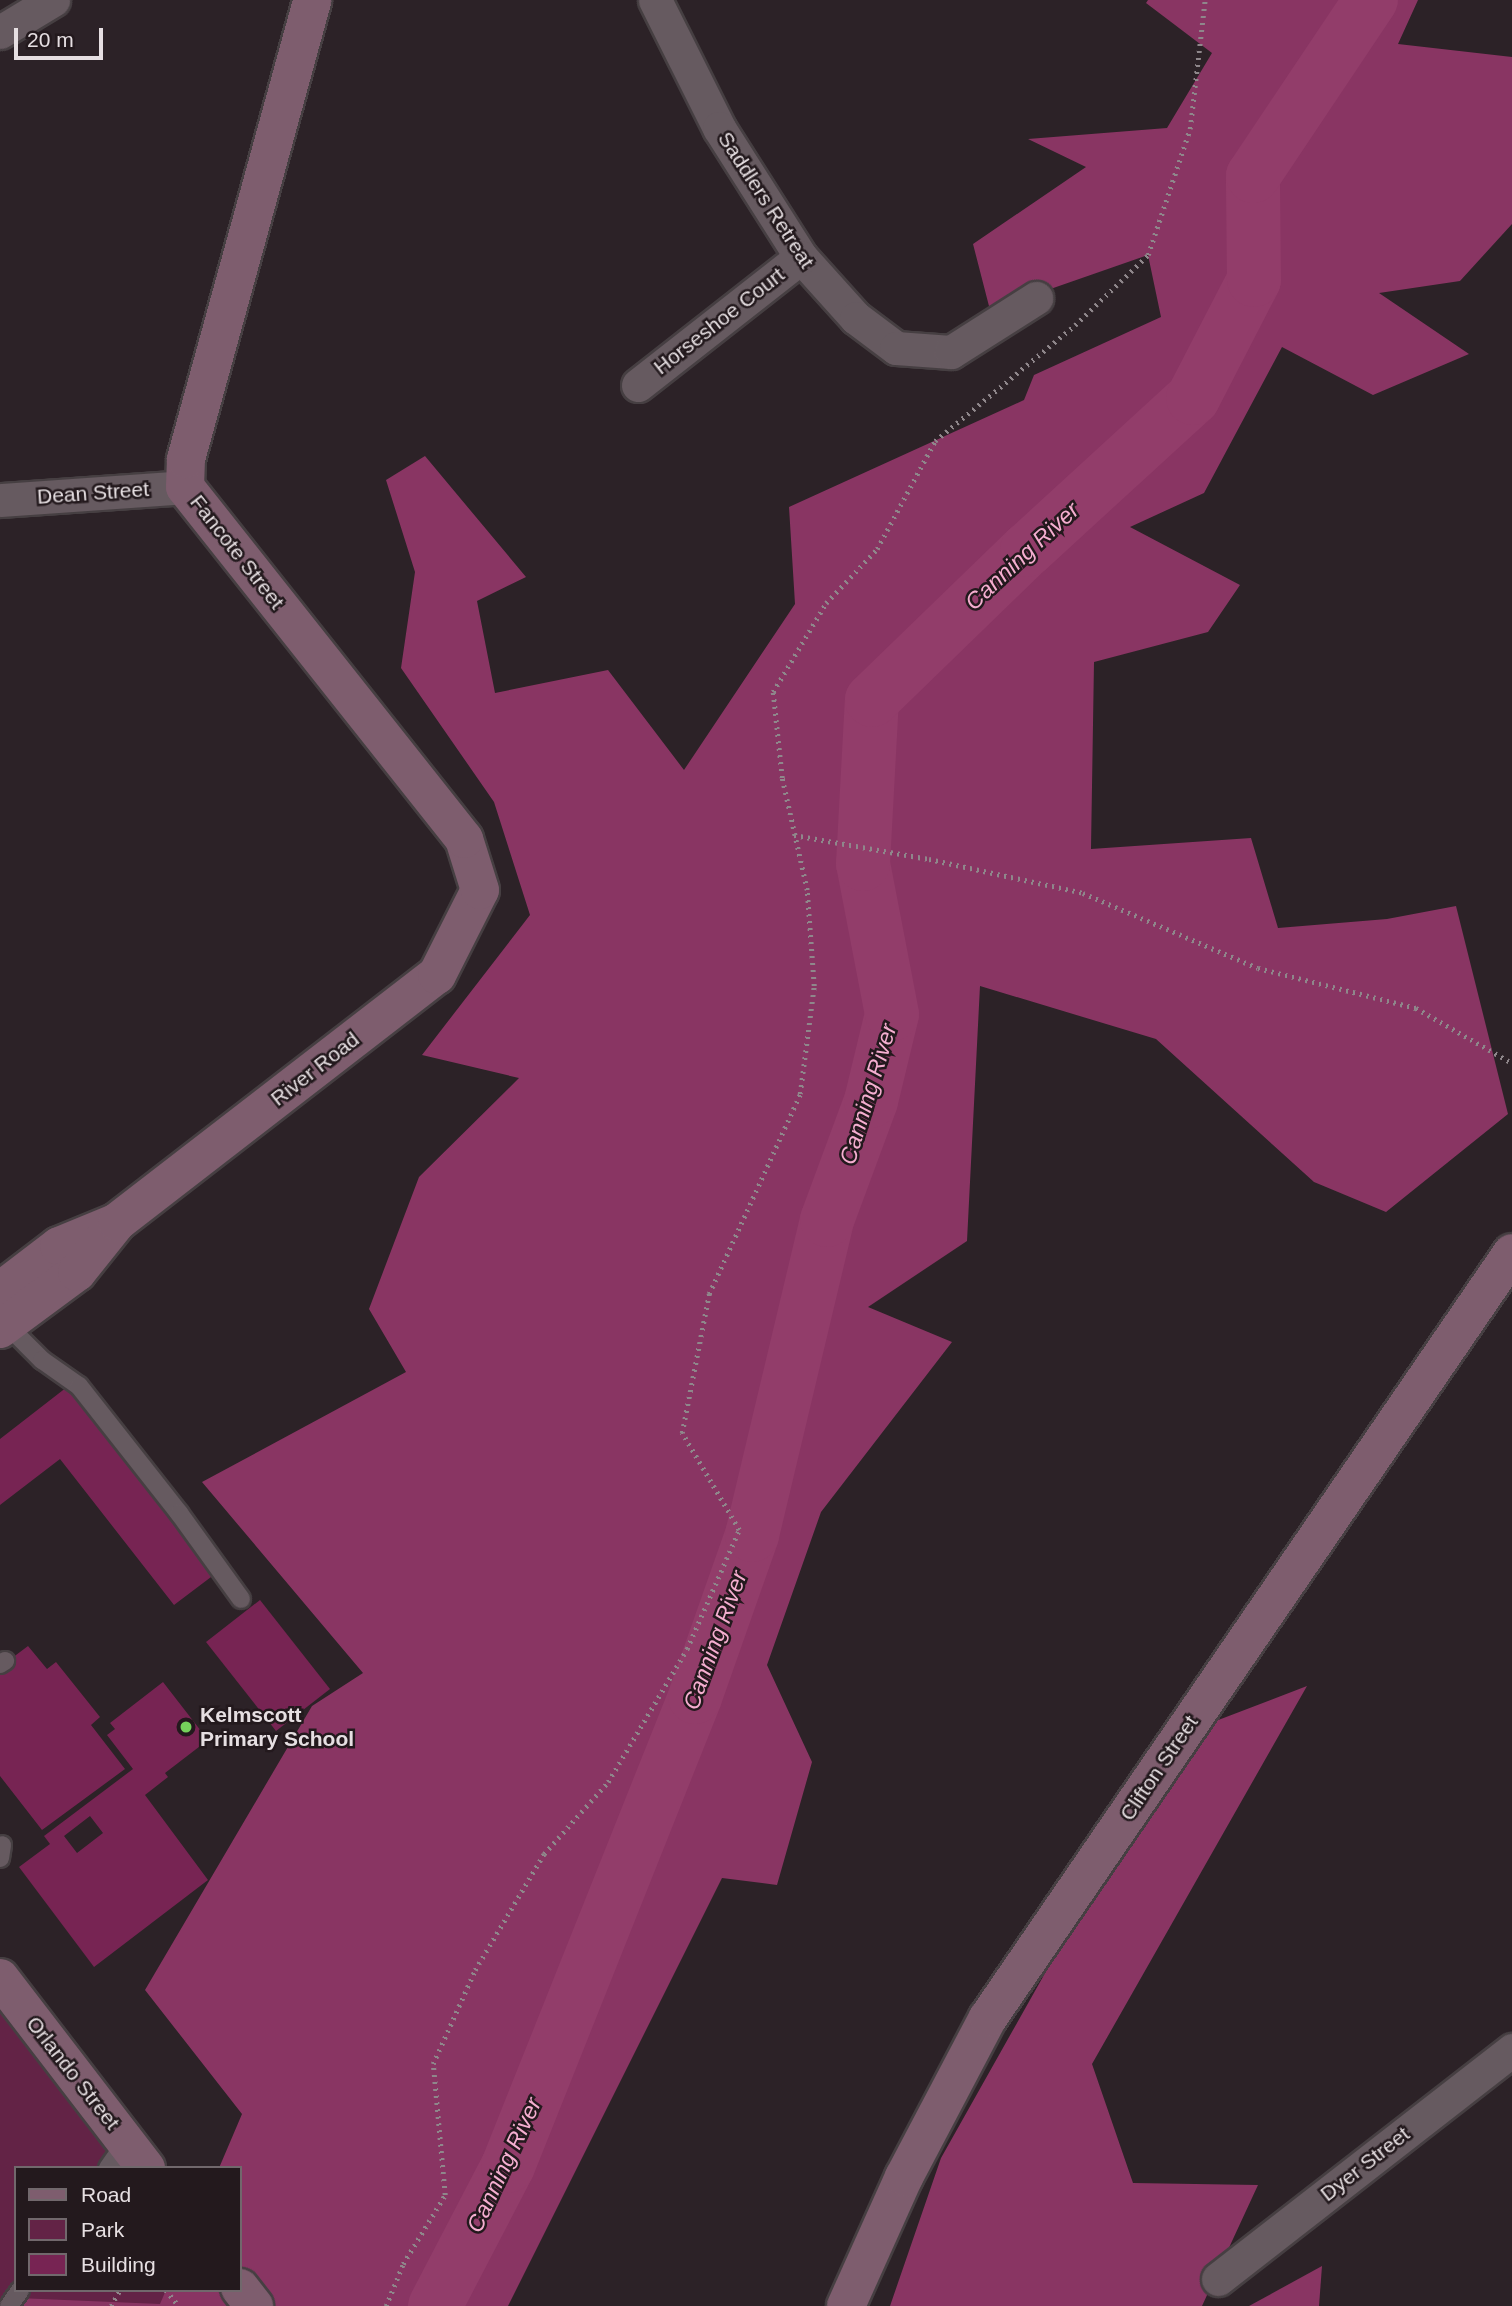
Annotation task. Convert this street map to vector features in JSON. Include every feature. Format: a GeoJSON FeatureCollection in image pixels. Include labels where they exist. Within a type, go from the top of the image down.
{"type":"FeatureCollection","features":[{"type":"Feature","properties":{"kind":"main road","name":"Fancote Street"},"geometry":{"type":"LineString","coordinates":[[312,0],[186,459],[185,487],[464,839],[480,890]]}},
{"type":"Feature","properties":{"kind":"main road","name":"River Road"},"geometry":{"type":"LineString","coordinates":[[2,1315],[77,1272],[117,1222],[437,975],[480,890]]}},
{"type":"Feature","properties":{"kind":"main road","name":"Clifton Street"},"geometry":{"type":"LineString","coordinates":[[846,2306],[904,2177],[988,2018],[1512,1253]]}},
{"type":"Feature","properties":{"kind":"main road","name":"Orlando Street"},"geometry":{"type":"LineString","coordinates":[[0,1978],[126,2159]]}},
{"type":"Feature","properties":{"kind":"main road"},"geometry":{"type":"LineString","coordinates":[[242,2291],[254,2306]]}},
{"type":"Feature","properties":{"kind":"street"},"geometry":{"type":"LineString","coordinates":[[0,32],[53,0]]}},
{"type":"Feature","properties":{"kind":"street","name":"Saddlers Retreat"},"geometry":{"type":"LineString","coordinates":[[655,0],[719,128],[801,257],[856,318],[896,348],[951,352],[1036,298]]}},
{"type":"Feature","properties":{"kind":"street","name":"Horseshoe Court"},"geometry":{"type":"LineString","coordinates":[[638,385],[801,257]]}},
{"type":"Feature","properties":{"kind":"street","name":"Dean Street"},"geometry":{"type":"LineString","coordinates":[[0,500],[185,487]]}},
{"type":"Feature","properties":{"kind":"street","name":"Dyer Street"},"geometry":{"type":"LineString","coordinates":[[1218,2278],[1512,2050]]}},
{"type":"Feature","properties":{"kind":"lane"},"geometry":{"type":"LineString","coordinates":[[2,1315],[36,1355],[79,1386],[179,1513],[241,1599]]}},
{"type":"Feature","properties":{"kind":"path"},"geometry":{"type":"LineString","coordinates":[[386,2306],[404,2263],[445,2195],[433,2064],[475,1970],[544,1854],[615,1771],[687,1649],[739,1530],[682,1433],[709,1294],[800,1094],[814,986],[807,890],[782,778],[773,692],[826,603],[877,549],[935,440],[1075,325],[1148,255],[1190,129],[1205,0]]}},
{"type":"Feature","properties":{"kind":"path"},"geometry":{"type":"LineString","coordinates":[[794,835],[1083,892],[1258,968],[1416,1009],[1512,1063]]}},
{"type":"Feature","properties":{"kind":"path"},"geometry":{"type":"LineString","coordinates":[[168,2292],[179,2306]]}},
{"type":"Feature","properties":{"kind":"green space"},"geometry":{"type":"Polygon","coordinates":[[[0,2010],[119,2166],[14,2166],[14,2292],[216,2292],[227,2306],[0,2306],[0,2010]]]}},
{"type":"Feature","properties":{"kind":"shaded area"},"geometry":{"type":"Polygon","coordinates":[[[1148,0],[1418,0],[1398,44],[1512,57],[1512,224],[1460,281],[1379,293],[1469,354],[1373,395],[1282,347],[1204,493],[1130,527],[1240,585],[1208,632],[1094,662],[1091,849],[1251,838],[1278,928],[1387,919],[1456,906],[1508,1114],[1386,1212],[1314,1182],[1156,1039],[980,986],[967,1241],[868,1307],[952,1342],[821,1512],[767,1665],[812,1762],[777,1885],[722,1878],[508,2306],[12,2306],[17,2298],[160,2304],[165,2292],[242,2292],[242,2166],[220,2166],[242,2114],[145,1990],[312,1706],[363,1673],[202,1482],[406,1372],[369,1309],[419,1177],[519,1078],[422,1055],[530,915],[494,802],[401,668],[415,572],[386,480],[425,456],[526,577],[477,601],[495,693],[608,670],[684,770],[795,604],[789,507],[1024,400],[1034,375],[1161,317],[1148,255],[990,310],[973,244],[1086,167],[1028,139],[1167,128],[1212,53],[1146,3],[1148,0]]]}},
{"type":"Feature","properties":{"kind":"shaded area"},"geometry":{"type":"Polygon","coordinates":[[[1307,1686],[1092,2064],[1133,2183],[1258,2185],[1202,2306],[890,2306],[941,2158],[1179,1735],[1307,1686]]]}},
{"type":"Feature","properties":{"kind":"shaded area"},"geometry":{"type":"Polygon","coordinates":[[[1322,2266],[1319,2306],[1249,2306],[1322,2266]]]}},
{"type":"Feature","properties":{"kind":"building"},"geometry":{"type":"Polygon","coordinates":[[[67,1387],[215,1574],[174,1605],[60,1459],[0,1505],[0,1439],[67,1387]]]}},
{"type":"Feature","properties":{"kind":"building"},"geometry":{"type":"Polygon","coordinates":[[[260,1600],[330,1689],[276,1731],[206,1642],[260,1600]]]}},
{"type":"Feature","properties":{"kind":"building"},"geometry":{"type":"Polygon","coordinates":[[[28,1646],[47,1669],[56,1662],[100,1717],[91,1725],[125,1769],[42,1830],[0,1776],[0,1667],[28,1646]]]}},
{"type":"Feature","properties":{"kind":"building"},"geometry":{"type":"Polygon","coordinates":[[[163,1682],[208,1740],[165,1773],[168,1777],[145,1795],[208,1880],[94,1967],[19,1867],[50,1844],[44,1836],[133,1769],[107,1735],[115,1729],[110,1723],[163,1682]],[[90,1816],[64,1836],[77,1853],[103,1833],[90,1816]]]}},
{"type":"Feature","properties":{"kind":"waterway","name":"Canning River"},"geometry":{"type":"LineString","coordinates":[[435,2306],[508,2166],[695,1697],[752,1535],[827,1220],[871,1101],[892,1014],[863,864],[872,700],[1027,550],[1193,398],[1254,280],[1253,176],[1371,0]]}},
{"type":"Feature","properties":{"kind":"place","name":"Kelmscott Primary School"},"geometry":{"type":"Point","coordinates":[186,1727]}}]}
